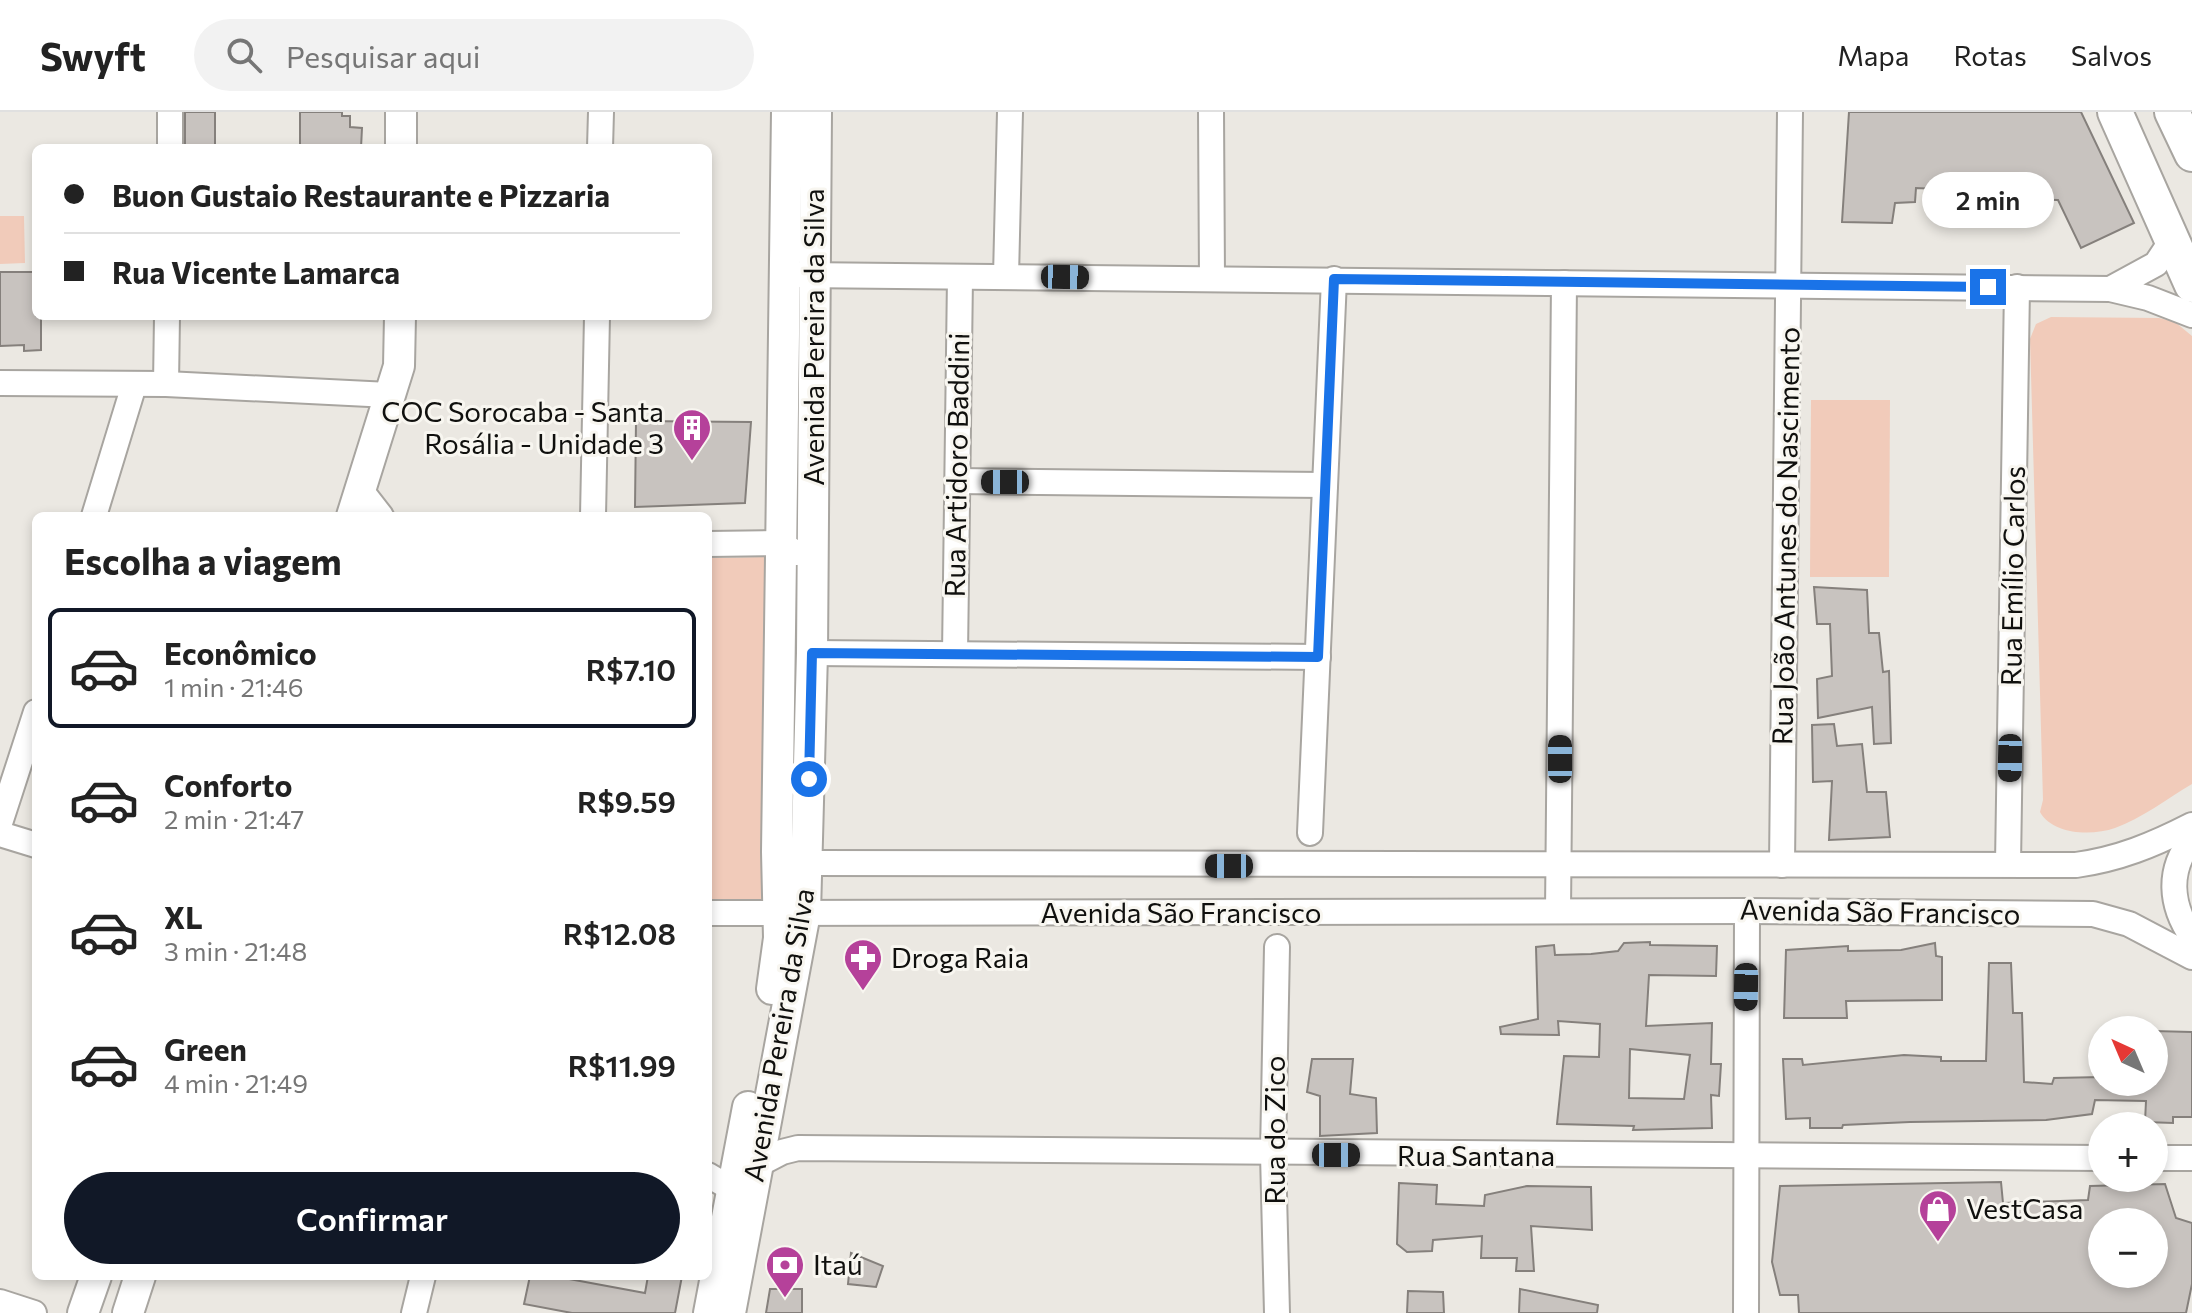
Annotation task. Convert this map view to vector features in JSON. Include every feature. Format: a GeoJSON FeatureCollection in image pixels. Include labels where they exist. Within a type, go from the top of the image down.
{"type":"FeatureCollection","features":[{"type":"Feature","properties":{"kind":"highway"},"geometry":{"type":"LineString","coordinates":[[2115,112],[2174,237],[2192,285]]}},
{"type":"Feature","properties":{"kind":"highway"},"geometry":{"type":"LineString","coordinates":[[2172,112],[2192,154]]}},
{"type":"Feature","properties":{"kind":"main road"},"geometry":{"type":"LineString","coordinates":[[401,112],[401,144]]}},
{"type":"Feature","properties":{"kind":"main road","name":"Avenida Pereira da Silva"},"geometry":{"type":"LineString","coordinates":[[712,1274],[719,1182],[777,960],[807,863],[812,562],[800,275],[787,112]]}},
{"type":"Feature","properties":{"kind":"main road","name":"Avenida Pereira da Silva"},"geometry":{"type":"LineString","coordinates":[[730,1313],[757,1165],[791,914],[780,543],[816,112]]}},
{"type":"Feature","properties":{"kind":"main road"},"geometry":{"type":"LineString","coordinates":[[356,503],[399,366],[400,320]]}},
{"type":"Feature","properties":{"kind":"main road"},"geometry":{"type":"LineString","coordinates":[[83,1313],[95,1280]]}},
{"type":"Feature","properties":{"kind":"main road"},"geometry":{"type":"LineString","coordinates":[[128,1313],[139,1280]]}},
{"type":"Feature","properties":{"kind":"main road","name":"Avenida Pereira da Silva"},"geometry":{"type":"LineString","coordinates":[[709,1313],[712,1280]]}},
{"type":"Feature","properties":{"kind":"street"},"geometry":{"type":"LineString","coordinates":[[170,112],[170,144]]}},
{"type":"Feature","properties":{"kind":"street"},"geometry":{"type":"LineString","coordinates":[[600,144],[601,112]]}},
{"type":"Feature","properties":{"kind":"street"},"geometry":{"type":"LineString","coordinates":[[1006,276],[1010,112]]}},
{"type":"Feature","properties":{"kind":"street"},"geometry":{"type":"LineString","coordinates":[[1211,112],[1212,279]]}},
{"type":"Feature","properties":{"kind":"street","name":"Rua João Antunes do Nascimento"},"geometry":{"type":"LineString","coordinates":[[1782,865],[1790,112]]}},
{"type":"Feature","properties":{"kind":"street"},"geometry":{"type":"LineString","coordinates":[[2110,289],[2156,264],[2174,237]]}},
{"type":"Feature","properties":{"kind":"street"},"geometry":{"type":"LineString","coordinates":[[800,275],[1788,283],[2110,289],[2148,298],[2192,315]]}},
{"type":"Feature","properties":{"kind":"street","name":"Rua Artidoro Baddini"},"geometry":{"type":"LineString","coordinates":[[955,654],[960,277]]}},
{"type":"Feature","properties":{"kind":"street"},"geometry":{"type":"LineString","coordinates":[[1324,867],[1310,833],[1334,279]]}},
{"type":"Feature","properties":{"kind":"street"},"geometry":{"type":"LineString","coordinates":[[1558,911],[1564,283]]}},
{"type":"Feature","properties":{"kind":"street","name":"Rua Emílio Carlos"},"geometry":{"type":"LineString","coordinates":[[2008,864],[2017,287]]}},
{"type":"Feature","properties":{"kind":"street"},"geometry":{"type":"LineString","coordinates":[[166,384],[167,320]]}},
{"type":"Feature","properties":{"kind":"street"},"geometry":{"type":"LineString","coordinates":[[593,512],[597,320]]}},
{"type":"Feature","properties":{"kind":"street"},"geometry":{"type":"LineString","coordinates":[[0,383],[166,384],[389,395]]}},
{"type":"Feature","properties":{"kind":"street"},"geometry":{"type":"LineString","coordinates":[[95,512],[134,385]]}},
{"type":"Feature","properties":{"kind":"street"},"geometry":{"type":"LineString","coordinates":[[957,481],[1325,485]]}},
{"type":"Feature","properties":{"kind":"street"},"geometry":{"type":"LineString","coordinates":[[712,544],[780,543],[812,562]]}},
{"type":"Feature","properties":{"kind":"street"},"geometry":{"type":"LineString","coordinates":[[812,653],[1318,657]]}},
{"type":"Feature","properties":{"kind":"street"},"geometry":{"type":"LineString","coordinates":[[0,823],[32,724]]}},
{"type":"Feature","properties":{"kind":"street","name":"Avenida São Francisco"},"geometry":{"type":"LineString","coordinates":[[807,863],[1290,867],[1559,862],[2076,865],[2112,860],[2145,849],[2192,825]]}},
{"type":"Feature","properties":{"kind":"street"},"geometry":{"type":"LineString","coordinates":[[1290,867],[1310,833]]}},
{"type":"Feature","properties":{"kind":"street"},"geometry":{"type":"LineString","coordinates":[[0,834],[32,844]]}},
{"type":"Feature","properties":{"kind":"street"},"geometry":{"type":"LineString","coordinates":[[2192,839],[2177,860],[2173,875],[2175,900],[2192,937]]}},
{"type":"Feature","properties":{"kind":"street"},"geometry":{"type":"LineString","coordinates":[[1746,1313],[1747,911]]}},
{"type":"Feature","properties":{"kind":"street","name":"Avenida São Francisco"},"geometry":{"type":"LineString","coordinates":[[712,913],[1747,911],[2093,914],[2129,924],[2192,957]]}},
{"type":"Feature","properties":{"kind":"street","name":"Rua do Zico"},"geometry":{"type":"LineString","coordinates":[[1258,912],[1277,947]]}},
{"type":"Feature","properties":{"kind":"street","name":"Rua do Zico"},"geometry":{"type":"LineString","coordinates":[[1277,1313],[1273,1154],[1277,947],[1292,912]]}},
{"type":"Feature","properties":{"kind":"street","name":"Rua Santana"},"geometry":{"type":"LineString","coordinates":[[757,1165],[782,1152],[798,1148],[2088,1158]]}},
{"type":"Feature","properties":{"kind":"street"},"geometry":{"type":"LineString","coordinates":[[2168,1158],[2192,1158]]}},
{"type":"Feature","properties":{"kind":"street"},"geometry":{"type":"LineString","coordinates":[[414,1313],[422,1280]]}},
{"type":"Feature","properties":{"kind":"street"},"geometry":{"type":"LineString","coordinates":[[0,1302],[34,1313]]}},
{"type":"Feature","properties":{"kind":"shaded area"},"geometry":{"type":"Polygon","coordinates":[[[0,216],[24,216],[25,263],[0,264],[0,216]]]}},
{"type":"Feature","properties":{"kind":"shaded area"},"geometry":{"type":"Polygon","coordinates":[[[2051,317],[2159,318],[2175,322],[2192,336],[2192,784],[2135,819],[2115,828],[2085,833],[2054,825],[2040,812],[2043,800],[2030,339],[2036,324],[2051,317]]]}},
{"type":"Feature","properties":{"kind":"shaded area"},"geometry":{"type":"Polygon","coordinates":[[[1811,400],[1890,400],[1889,577],[1810,577],[1811,400]]]}},
{"type":"Feature","properties":{"kind":"shaded area"},"geometry":{"type":"Polygon","coordinates":[[[767,557],[764,900],[712,899],[712,558],[767,557]]]}},
{"type":"Feature","properties":{"kind":"building"},"geometry":{"type":"Polygon","coordinates":[[[185,112],[215,112],[215,144],[185,144],[185,112]]]}},
{"type":"Feature","properties":{"kind":"building"},"geometry":{"type":"Polygon","coordinates":[[[300,112],[342,112],[342,116],[350,116],[350,127],[362,128],[361,144],[300,144],[300,112]]]}},
{"type":"Feature","properties":{"kind":"building"},"geometry":{"type":"Polygon","coordinates":[[[1849,112],[2081,112],[2134,223],[2081,248],[2058,200],[2007,199],[2005,192],[1916,188],[1915,202],[1895,203],[1892,223],[1842,222],[1849,112]]]}},
{"type":"Feature","properties":{"kind":"building"},"geometry":{"type":"Polygon","coordinates":[[[0,272],[32,272],[32,320],[41,320],[41,350],[24,351],[24,345],[0,346],[0,272]]]}},
{"type":"Feature","properties":{"kind":"building","name":"COC Sorocaba - Santa Rosália - Unidade 3"},"geometry":{"type":"Polygon","coordinates":[[[636,421],[751,422],[745,503],[635,507],[636,421]]]}},
{"type":"Feature","properties":{"kind":"building"},"geometry":{"type":"Polygon","coordinates":[[[1814,587],[1867,590],[1869,633],[1879,633],[1883,672],[1889,671],[1891,743],[1874,744],[1872,707],[1818,718],[1817,679],[1832,676],[1830,624],[1817,624],[1814,587]]]}},
{"type":"Feature","properties":{"kind":"building"},"geometry":{"type":"Polygon","coordinates":[[[1834,724],[1837,746],[1862,744],[1867,792],[1886,792],[1890,837],[1829,840],[1832,781],[1813,782],[1812,725],[1834,724]]]}},
{"type":"Feature","properties":{"kind":"building"},"geometry":{"type":"Polygon","coordinates":[[[1624,943],[1717,946],[1716,976],[1649,975],[1646,1026],[1712,1023],[1711,1064],[1721,1064],[1719,1096],[1711,1095],[1712,1128],[1633,1130],[1634,1126],[1557,1124],[1564,1056],[1599,1057],[1600,1024],[1558,1021],[1559,1035],[1501,1034],[1500,1027],[1538,1019],[1536,947],[1554,945],[1555,955],[1591,954],[1618,951],[1624,943]],[[1630,1049],[1629,1098],[1684,1099],[1690,1055],[1630,1049]]]}},
{"type":"Feature","properties":{"kind":"building"},"geometry":{"type":"Polygon","coordinates":[[[1935,943],[1936,956],[1942,957],[1942,1000],[1846,1001],[1847,1018],[1784,1018],[1786,950],[1848,946],[1848,951],[1901,950],[1935,943]]]}},
{"type":"Feature","properties":{"kind":"building"},"geometry":{"type":"Polygon","coordinates":[[[1989,963],[2011,963],[2013,1013],[2022,1013],[2024,1082],[2052,1084],[2054,1078],[2088,1077],[2088,1096],[2168,1096],[2168,1031],[2192,1032],[2192,1117],[2173,1117],[2173,1123],[2168,1123],[2168,1112],[2145,1112],[2146,1101],[2095,1100],[2092,1112],[2088,1115],[2046,1120],[1910,1122],[1810,1128],[1810,1118],[1786,1119],[1783,1059],[1802,1059],[1803,1065],[1904,1055],[1941,1057],[1941,1061],[1986,1061],[1989,963]]]}},
{"type":"Feature","properties":{"kind":"building"},"geometry":{"type":"Polygon","coordinates":[[[1312,1059],[1353,1059],[1350,1094],[1376,1098],[1377,1133],[1320,1136],[1320,1096],[1307,1092],[1312,1059]]]}},
{"type":"Feature","properties":{"kind":"building","name":"VestCasa"},"geometry":{"type":"Polygon","coordinates":[[[2001,1182],[2003,1203],[2088,1200],[2089,1192],[2168,1192],[2176,1218],[2192,1223],[2192,1284],[2186,1313],[1799,1313],[1798,1295],[1780,1295],[1772,1262],[1780,1186],[2001,1182]]]}},
{"type":"Feature","properties":{"kind":"building"},"geometry":{"type":"Polygon","coordinates":[[[1399,1183],[1437,1185],[1436,1204],[1484,1206],[1485,1195],[1527,1186],[1591,1187],[1592,1230],[1531,1226],[1534,1271],[1516,1271],[1517,1258],[1481,1258],[1482,1236],[1433,1240],[1432,1251],[1407,1252],[1397,1244],[1399,1183]]]}},
{"type":"Feature","properties":{"kind":"building"},"geometry":{"type":"Polygon","coordinates":[[[851,1253],[883,1266],[876,1287],[848,1284],[851,1253]]]}},
{"type":"Feature","properties":{"kind":"building"},"geometry":{"type":"Polygon","coordinates":[[[529,1280],[575,1280],[645,1293],[647,1280],[681,1280],[675,1313],[572,1313],[524,1304],[529,1280]]]}},
{"type":"Feature","properties":{"kind":"building","name":"Itaú"},"geometry":{"type":"Polygon","coordinates":[[[770,1289],[802,1289],[802,1313],[766,1313],[770,1289]]]}},
{"type":"Feature","properties":{"kind":"building"},"geometry":{"type":"Polygon","coordinates":[[[1520,1289],[1598,1305],[1597,1313],[1519,1313],[1520,1289]]]}},
{"type":"Feature","properties":{"kind":"building"},"geometry":{"type":"Polygon","coordinates":[[[1408,1291],[1443,1292],[1444,1313],[1407,1313],[1408,1291]]]}},
{"type":"Feature","properties":{"kind":"place","name":"COC Sorocaba - Santa Rosália - Unidade 3"},"geometry":{"type":"Point","coordinates":[692,462]}},
{"type":"Feature","properties":{"kind":"place","name":"Droga Raia"},"geometry":{"type":"Point","coordinates":[863,992]}},
{"type":"Feature","properties":{"kind":"place","name":"VestCasa"},"geometry":{"type":"Point","coordinates":[1938,1243]}},
{"type":"Feature","properties":{"kind":"place","name":"Itaú"},"geometry":{"type":"Point","coordinates":[785,1299]}},
{"type":"Feature","properties":{"kind":"route"},"geometry":{"type":"LineString","coordinates":[[809,779],[812,653],[1318,657],[1334,279],[1988,287]]}}]}
